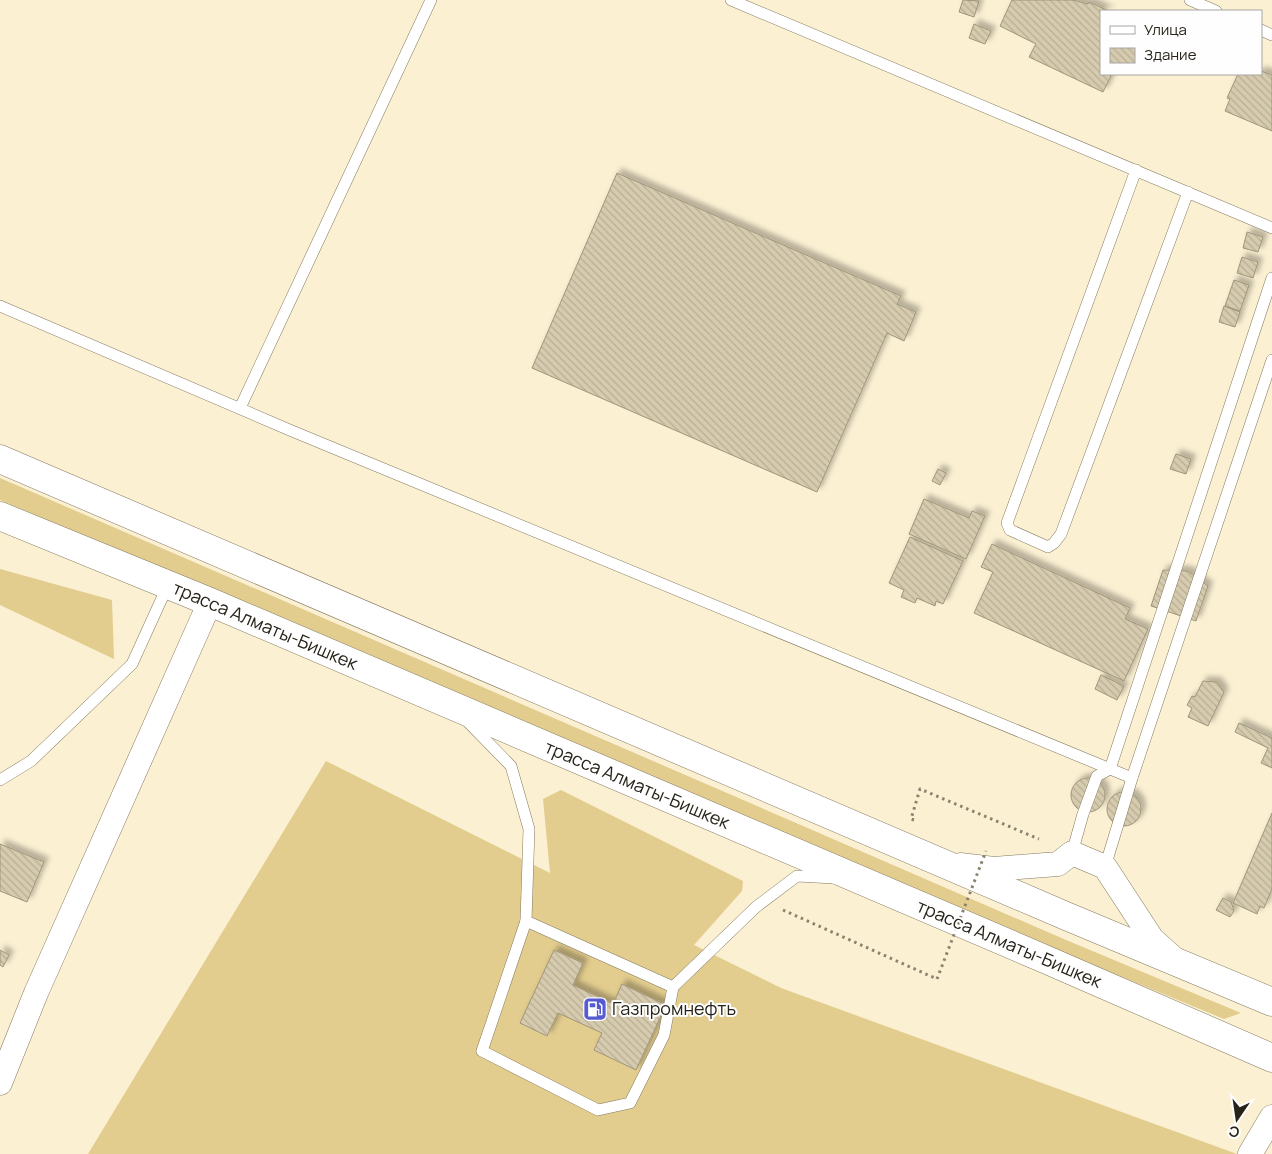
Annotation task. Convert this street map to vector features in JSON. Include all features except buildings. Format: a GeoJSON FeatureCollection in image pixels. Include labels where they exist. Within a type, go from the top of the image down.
{"type":"FeatureCollection","features":[{"type":"Feature","properties":{"kind":"highway"},"geometry":{"type":"LineString","coordinates":[[0,459],[1272,1002]]}},
{"type":"Feature","properties":{"kind":"highway","name":"трасса Алматы-Бишкек"},"geometry":{"type":"LineString","coordinates":[[0,516],[210,602],[1272,1058]]}},
{"type":"Feature","properties":{"kind":"street"},"geometry":{"type":"LineString","coordinates":[[0,1083],[40,984],[210,602]]}},
{"type":"Feature","properties":{"kind":"street"},"geometry":{"type":"LineString","coordinates":[[942,862],[994,869],[1058,864],[1072,854],[1105,867],[1152,939],[1178,962]]}},
{"type":"Feature","properties":{"kind":"street"},"geometry":{"type":"LineString","coordinates":[[1250,1154],[1272,1117]]}},
{"type":"Feature","properties":{"kind":"lane"},"geometry":{"type":"LineString","coordinates":[[240,408],[432,0]]}},
{"type":"Feature","properties":{"kind":"lane"},"geometry":{"type":"LineString","coordinates":[[731,0],[1272,228]]}},
{"type":"Feature","properties":{"kind":"lane"},"geometry":{"type":"LineString","coordinates":[[1190,0],[1214,10]]}},
{"type":"Feature","properties":{"kind":"lane"},"geometry":{"type":"LineString","coordinates":[[1136,170],[1006,523],[1010,530],[1048,547],[1061,534],[1188,192]]}},
{"type":"Feature","properties":{"kind":"lane"},"geometry":{"type":"LineString","coordinates":[[1072,854],[1083,814],[1098,776],[1110,769],[1272,278]]}},
{"type":"Feature","properties":{"kind":"lane"},"geometry":{"type":"LineString","coordinates":[[0,306],[240,408],[1132,778]]}},
{"type":"Feature","properties":{"kind":"lane"},"geometry":{"type":"LineString","coordinates":[[1105,867],[1132,778],[1272,360]]}},
{"type":"Feature","properties":{"kind":"lane"},"geometry":{"type":"LineString","coordinates":[[0,780],[31,761],[132,664],[169,585]]}},
{"type":"Feature","properties":{"kind":"lane"},"geometry":{"type":"LineString","coordinates":[[451,705],[512,766],[529,829],[526,921],[482,1051],[598,1110],[630,1103],[664,1034],[673,987],[764,901],[798,876],[858,880]]}},
{"type":"Feature","properties":{"kind":"lane"},"geometry":{"type":"LineString","coordinates":[[526,921],[673,987]]}},
{"type":"Feature","properties":{"kind":"path"},"geometry":{"type":"LineString","coordinates":[[911,819],[920,789],[1072,854]]}},
{"type":"Feature","properties":{"kind":"path"},"geometry":{"type":"LineString","coordinates":[[764,901],[938,980],[986,851]]}},
{"type":"Feature","properties":{"kind":"shaded area"},"geometry":{"type":"Polygon","coordinates":[[[0,478],[1066,940],[1241,1013],[1224,1019],[1008,930],[635,769],[0,500],[0,478]]]}},
{"type":"Feature","properties":{"kind":"shaded area"},"geometry":{"type":"Polygon","coordinates":[[[0,569],[112,600],[114,659],[0,605],[0,569]]]}},
{"type":"Feature","properties":{"kind":"shaded area"},"geometry":{"type":"Polygon","coordinates":[[[326,761],[550,873],[543,799],[561,790],[743,881],[742,891],[694,945],[781,988],[1237,1154],[88,1154],[326,761]]]}},
{"type":"Feature","properties":{"kind":"place","name":"Газпромнефть"},"geometry":{"type":"Point","coordinates":[595,1009]}}]}
